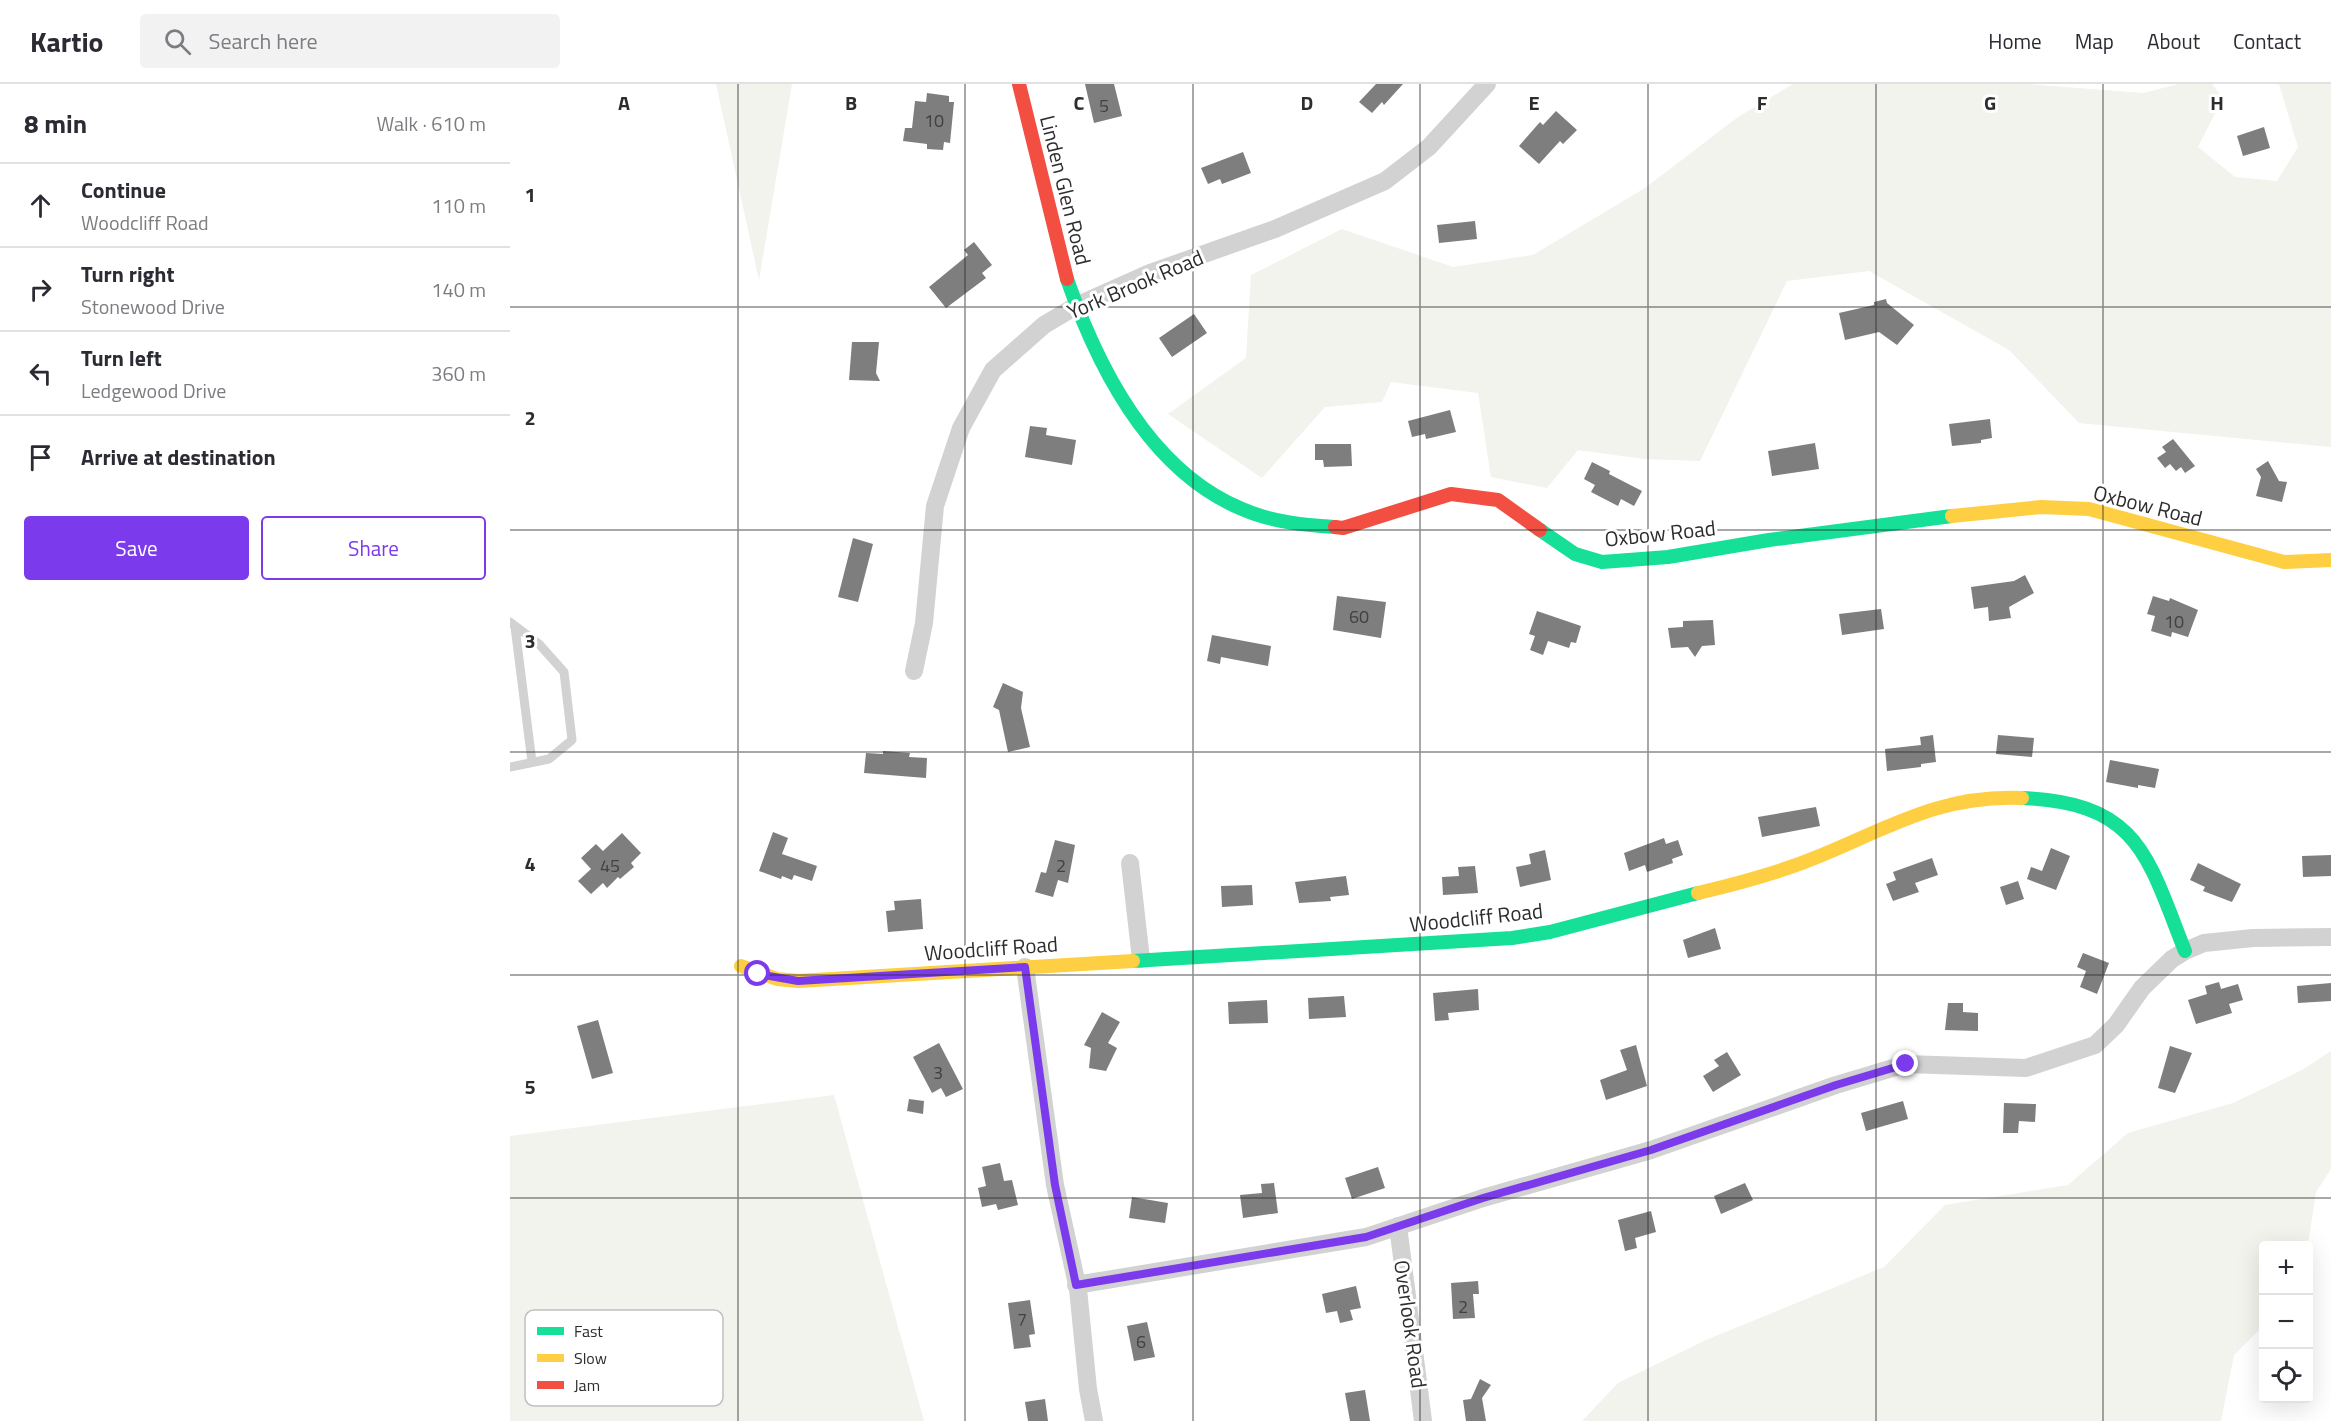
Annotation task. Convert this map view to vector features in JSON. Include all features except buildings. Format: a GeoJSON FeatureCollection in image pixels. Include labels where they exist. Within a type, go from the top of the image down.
{"type":"FeatureCollection","features":[{"type":"Feature","properties":{"kind":"street","name":"Linden Glen Road"},"geometry":{"type":"LineString","coordinates":[[1019,84],[1060,260],[1076,306]]}},
{"type":"Feature","properties":{"kind":"street","name":"York Brook Road"},"geometry":{"type":"LineString","coordinates":[[914,671],[924,623],[934,506],[961,428],[993,370],[1044,325],[1076,306],[1150,273],[1275,229],[1385,181],[1429,147],[1487,84]]}},
{"type":"Feature","properties":{"kind":"street","name":"Oxbow Road"},"geometry":{"type":"LineString","coordinates":[[1076,306],[1107,375],[1150,438],[1196,483],[1241,508],[1289,524],[1343,528],[1451,494],[1498,500],[1575,554],[1602,562],[1668,557],[1769,540],[2041,507],[2089,509],[2125,517],[2188,537],[2284,562],[2331,560]]}},
{"type":"Feature","properties":{"kind":"street","name":"Woodcliff Road"},"geometry":{"type":"LineString","coordinates":[[741,966],[777,979],[798,981],[1141,959],[1471,942],[1550,932],[1796,865],[1848,844],[1902,818],[1939,805],[1976,797],[2023,797],[2077,804],[2111,818],[2147,860],[2185,951]]}},
{"type":"Feature","properties":{"kind":"street"},"geometry":{"type":"LineString","coordinates":[[1130,863],[1141,959]]}},
{"type":"Feature","properties":{"kind":"street"},"geometry":{"type":"LineString","coordinates":[[1076,1285],[1366,1237],[1483,1198],[1651,1150],[1836,1085],[1906,1064],[2026,1068],[2059,1059],[2095,1045],[2116,1025],[2142,988],[2172,959],[2185,951],[2204,943],[2244,939],[2331,937]]}},
{"type":"Feature","properties":{"kind":"street"},"geometry":{"type":"LineString","coordinates":[[1025,967],[1055,1185],[1076,1285],[1094,1421]]}},
{"type":"Feature","properties":{"kind":"street","name":"Overlook Road"},"geometry":{"type":"LineString","coordinates":[[1398,1226],[1424,1421]]}},
{"type":"Feature","properties":{"kind":"lane"},"geometry":{"type":"LineString","coordinates":[[512,624],[532,762]]}},
{"type":"Feature","properties":{"kind":"lane"},"geometry":{"type":"LineString","coordinates":[[510,767],[549,759],[572,740],[564,672],[539,644],[512,624]]}},
{"type":"Feature","properties":{"kind":"shaded area"},"geometry":{"type":"Polygon","coordinates":[[[716,84],[792,84],[759,280],[716,84]]]}},
{"type":"Feature","properties":{"kind":"shaded area"},"geometry":{"type":"Polygon","coordinates":[[[1793,84],[2026,84],[2143,93],[2179,84],[2212,84],[2223,98],[2198,147],[2235,177],[2277,181],[2298,147],[2279,84],[2331,84],[2331,447],[2079,423],[2009,350],[1869,271],[1787,281],[1700,461],[1644,459],[1578,450],[1547,488],[1491,477],[1478,393],[1391,382],[1382,402],[1325,407],[1262,478],[1168,414],[1246,358],[1251,275],[1342,229],[1453,267],[1533,255],[1645,188],[1738,117],[1793,84]]]}},
{"type":"Feature","properties":{"kind":"shaded area"},"geometry":{"type":"Polygon","coordinates":[[[2331,1051],[2331,1169],[2316,1192],[2309,1241],[2259,1241],[2259,1330],[2234,1355],[2221,1421],[1582,1421],[1618,1383],[1706,1340],[1884,1267],[1945,1205],[2068,1185],[2128,1133],[2233,1103],[2302,1070],[2331,1051]]]}},
{"type":"Feature","properties":{"kind":"shaded area"},"geometry":{"type":"Polygon","coordinates":[[[834,1095],[924,1421],[510,1421],[510,1136],[834,1095]]]}},
{"type":"Feature","properties":{"kind":"traffic: fast"},"geometry":{"type":"LineString","coordinates":[[1067,279],[1094,347],[1112,381],[1154,443],[1180,470],[1209,492],[1242,509],[1288,522],[1335,527]]}},
{"type":"Feature","properties":{"kind":"traffic: fast"},"geometry":{"type":"LineString","coordinates":[[1540,530],[1575,554],[1602,562],[1668,557],[1769,540],[1952,516]]}},
{"type":"Feature","properties":{"kind":"traffic: fast"},"geometry":{"type":"LineString","coordinates":[[2022,798],[2061,802],[2091,811],[2115,823],[2133,840],[2148,862],[2185,951]]}},
{"type":"Feature","properties":{"kind":"traffic: fast"},"geometry":{"type":"LineString","coordinates":[[1133,961],[1512,938],[1550,932],[1698,893]]}},
{"type":"Feature","properties":{"kind":"traffic: slow"},"geometry":{"type":"LineString","coordinates":[[1952,516],[2041,507],[2089,509],[2284,562],[2331,560]]}},
{"type":"Feature","properties":{"kind":"traffic: slow"},"geometry":{"type":"LineString","coordinates":[[1698,893],[1798,864],[1913,816],[1938,808],[1992,798],[2022,798]]}},
{"type":"Feature","properties":{"kind":"traffic: slow"},"geometry":{"type":"LineString","coordinates":[[741,966],[777,979],[798,981],[1133,961]]}},
{"type":"Feature","properties":{"kind":"traffic: jam"},"geometry":{"type":"LineString","coordinates":[[1019,84],[1067,279]]}},
{"type":"Feature","properties":{"kind":"traffic: jam"},"geometry":{"type":"LineString","coordinates":[[1335,527],[1343,528],[1451,494],[1498,500],[1540,530]]}},
{"type":"Feature","properties":{"kind":"route"},"geometry":{"type":"LineString","coordinates":[[758,974],[798,981],[1025,967],[1039,1082],[1055,1185],[1076,1285],[1366,1237],[1483,1198],[1651,1150],[1836,1085],[1906,1064]]}}]}
